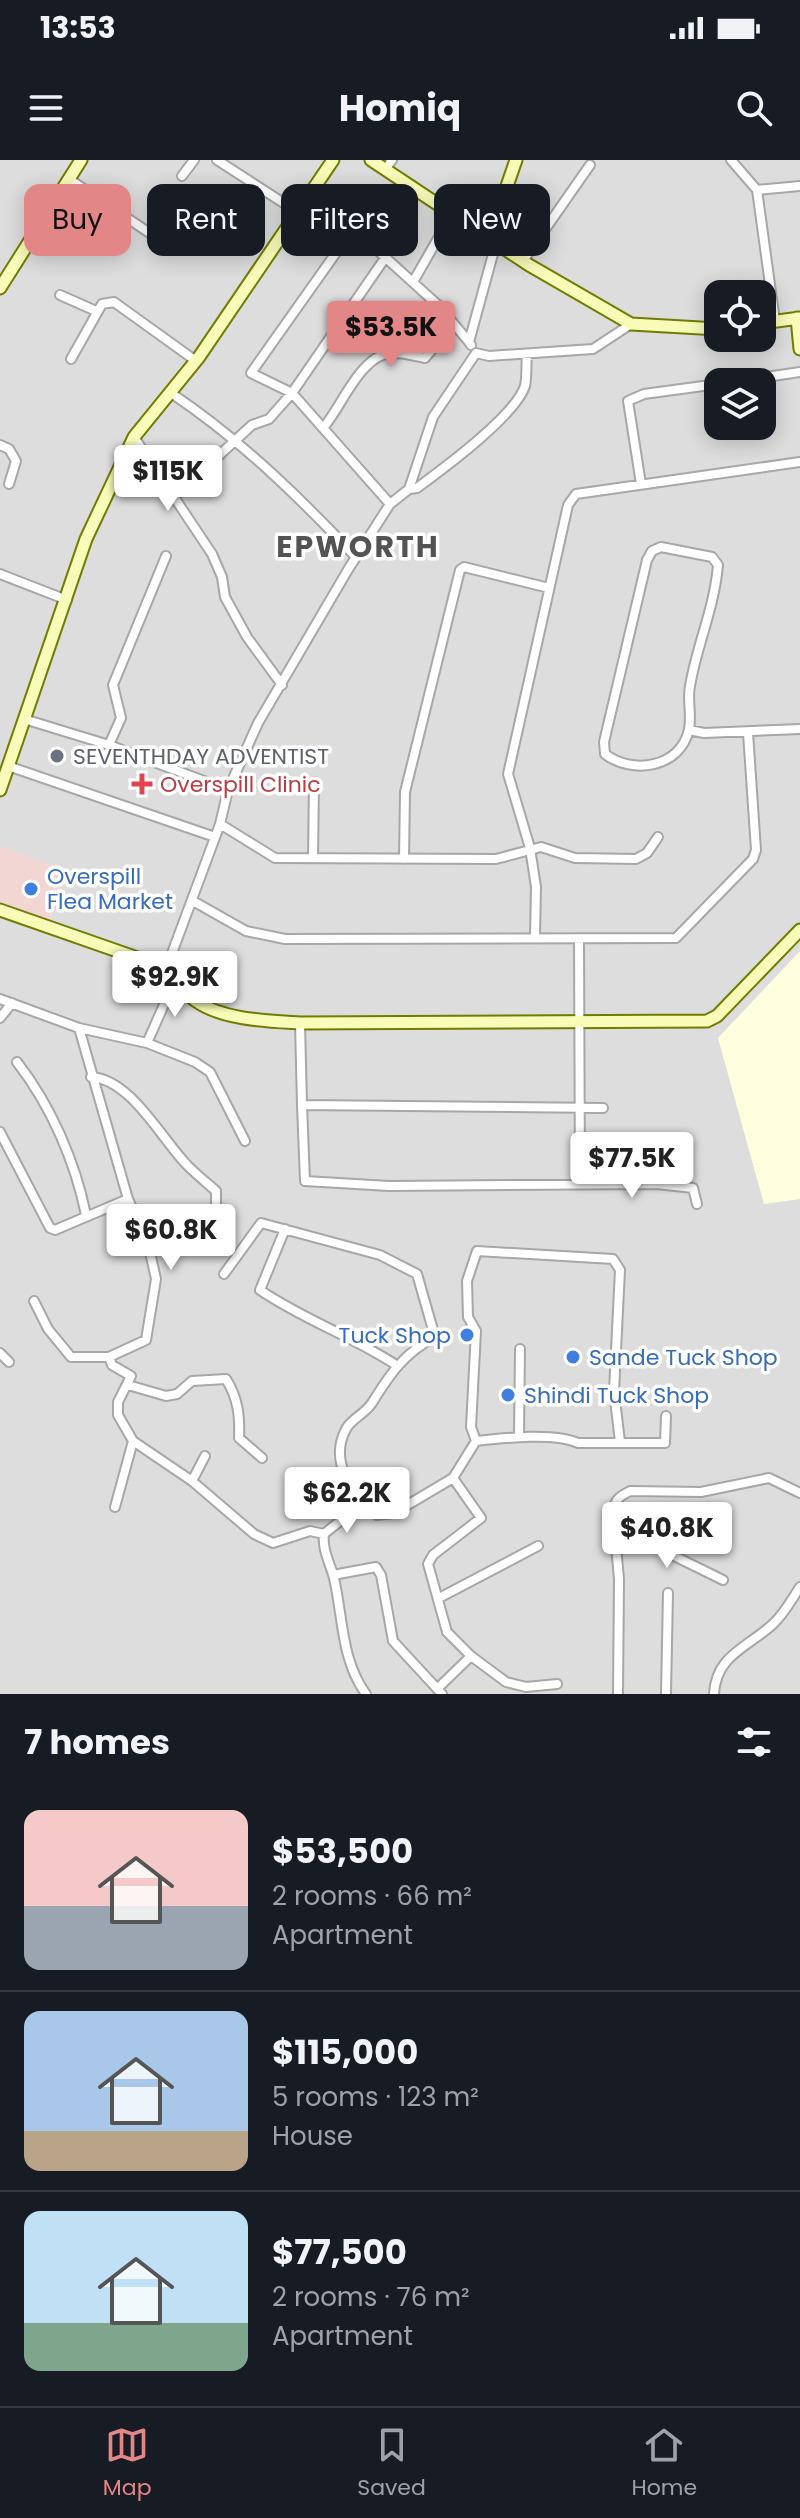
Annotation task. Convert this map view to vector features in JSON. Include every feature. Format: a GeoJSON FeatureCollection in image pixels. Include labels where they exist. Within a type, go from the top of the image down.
{"type":"FeatureCollection","features":[{"type":"Feature","properties":{"kind":"street"},"geometry":{"type":"LineString","coordinates":[[0,288],[81,160]]}},
{"type":"Feature","properties":{"kind":"street"},"geometry":{"type":"LineString","coordinates":[[182,176],[194,160]]}},
{"type":"Feature","properties":{"kind":"street"},"geometry":{"type":"LineString","coordinates":[[217,160],[281,197]]}},
{"type":"Feature","properties":{"kind":"street"},"geometry":{"type":"LineString","coordinates":[[318,184],[333,160]]}},
{"type":"Feature","properties":{"kind":"street"},"geometry":{"type":"LineString","coordinates":[[371,160],[389,165],[434,200]]}},
{"type":"Feature","properties":{"kind":"street"},"geometry":{"type":"LineString","coordinates":[[509,184],[516,160]]}},
{"type":"Feature","properties":{"kind":"street"},"geometry":{"type":"LineString","coordinates":[[731,160],[757,190],[769,280]]}},
{"type":"Feature","properties":{"kind":"street"},"geometry":{"type":"LineString","coordinates":[[523,261],[590,165]]}},
{"type":"Feature","properties":{"kind":"street"},"geometry":{"type":"LineString","coordinates":[[69,179],[147,231]]}},
{"type":"Feature","properties":{"kind":"street"},"geometry":{"type":"LineString","coordinates":[[757,190],[800,186]]}},
{"type":"Feature","properties":{"kind":"street"},"geometry":{"type":"LineString","coordinates":[[0,790],[86,539],[134,437],[196,361],[281,239]]}},
{"type":"Feature","properties":{"kind":"street"},"geometry":{"type":"LineString","coordinates":[[413,282],[434,245]]}},
{"type":"Feature","properties":{"kind":"street"},"geometry":{"type":"LineString","coordinates":[[334,256],[251,373],[292,393],[390,504]]}},
{"type":"Feature","properties":{"kind":"street"},"geometry":{"type":"LineString","coordinates":[[469,342],[489,256]]}},
{"type":"Feature","properties":{"kind":"street"},"geometry":{"type":"LineString","coordinates":[[516,256],[631,324],[704,328]]}},
{"type":"Feature","properties":{"kind":"street"},"geometry":{"type":"LineString","coordinates":[[175,496],[252,425],[269,419],[292,393],[385,258],[439,306],[476,353],[489,356],[527,355],[593,349],[631,324]]}},
{"type":"Feature","properties":{"kind":"street"},"geometry":{"type":"LineString","coordinates":[[60,295],[96,311]]}},
{"type":"Feature","properties":{"kind":"street"},"geometry":{"type":"LineString","coordinates":[[71,359],[96,311],[102,304],[114,302],[196,361]]}},
{"type":"Feature","properties":{"kind":"street"},"geometry":{"type":"LineString","coordinates":[[776,321],[798,318],[800,349]]}},
{"type":"Feature","properties":{"kind":"street"},"geometry":{"type":"LineString","coordinates":[[323,428],[360,374],[378,357],[392,353],[425,358],[453,325]]}},
{"type":"Feature","properties":{"kind":"street"},"geometry":{"type":"LineString","coordinates":[[409,489],[415,462],[433,417],[476,353]]}},
{"type":"Feature","properties":{"kind":"street"},"geometry":{"type":"LineString","coordinates":[[165,972],[220,824],[228,790],[258,723],[390,504],[409,489],[417,488],[467,450],[518,399],[525,385],[527,355]]}},
{"type":"Feature","properties":{"kind":"street"},"geometry":{"type":"LineString","coordinates":[[776,376],[800,372]]}},
{"type":"Feature","properties":{"kind":"street"},"geometry":{"type":"LineString","coordinates":[[641,484],[628,401],[644,394],[704,386]]}},
{"type":"Feature","properties":{"kind":"street"},"geometry":{"type":"LineString","coordinates":[[171,393],[236,440],[289,487],[356,557]]}},
{"type":"Feature","properties":{"kind":"street"},"geometry":{"type":"LineString","coordinates":[[134,437],[212,554],[222,577],[225,597],[247,637],[282,685]]}},
{"type":"Feature","properties":{"kind":"street"},"geometry":{"type":"LineString","coordinates":[[0,445],[9,449],[16,461],[9,484]]}},
{"type":"Feature","properties":{"kind":"street"},"geometry":{"type":"LineString","coordinates":[[535,937],[536,887],[530,848],[508,774],[568,505],[576,494],[800,462]]}},
{"type":"Feature","properties":{"kind":"street"},"geometry":{"type":"LineString","coordinates":[[661,547],[712,557],[718,565],[714,604],[689,687],[689,730],[663,762],[650,767],[616,762],[605,754],[604,742],[647,560],[652,551],[661,547]]}},
{"type":"Feature","properties":{"kind":"street"},"geometry":{"type":"LineString","coordinates":[[109,745],[121,718],[113,685],[166,556]]}},
{"type":"Feature","properties":{"kind":"street"},"geometry":{"type":"LineString","coordinates":[[404,859],[405,792],[460,570],[464,567],[549,588]]}},
{"type":"Feature","properties":{"kind":"street"},"geometry":{"type":"LineString","coordinates":[[0,574],[67,600]]}},
{"type":"Feature","properties":{"kind":"street"},"geometry":{"type":"LineString","coordinates":[[24,719],[109,745],[228,790]]}},
{"type":"Feature","properties":{"kind":"street"},"geometry":{"type":"LineString","coordinates":[[689,730],[748,733],[800,729]]}},
{"type":"Feature","properties":{"kind":"street"},"geometry":{"type":"LineString","coordinates":[[193,901],[246,931],[285,939],[676,938],[753,859],[756,850],[748,733]]}},
{"type":"Feature","properties":{"kind":"street"},"geometry":{"type":"LineString","coordinates":[[8,766],[215,837]]}},
{"type":"Feature","properties":{"kind":"street"},"geometry":{"type":"LineString","coordinates":[[313,858],[314,782]]}},
{"type":"Feature","properties":{"kind":"street"},"geometry":{"type":"LineString","coordinates":[[220,824],[275,858],[496,859],[541,847],[575,858],[636,859],[647,853],[658,837]]}},
{"type":"Feature","properties":{"kind":"street"},"geometry":{"type":"LineString","coordinates":[[0,910],[120,950],[165,972],[209,1007],[251,1018],[300,1023],[707,1021],[717,1016],[800,930]]}},
{"type":"Feature","properties":{"kind":"street"},"geometry":{"type":"LineString","coordinates":[[579,940],[580,1184]]}},
{"type":"Feature","properties":{"kind":"street"},"geometry":{"type":"LineString","coordinates":[[147,1043],[174,982]]}},
{"type":"Feature","properties":{"kind":"street"},"geometry":{"type":"LineString","coordinates":[[0,999],[79,1028],[147,1043],[210,1072],[245,1141]]}},
{"type":"Feature","properties":{"kind":"street"},"geometry":{"type":"LineString","coordinates":[[0,1018],[12,1003]]}},
{"type":"Feature","properties":{"kind":"street"},"geometry":{"type":"LineString","coordinates":[[300,1023],[305,1181],[389,1186],[657,1184],[693,1188],[697,1204]]}},
{"type":"Feature","properties":{"kind":"street"},"geometry":{"type":"LineString","coordinates":[[34,1301],[48,1329],[71,1357],[109,1357],[146,1340],[156,1279],[148,1243],[128,1199],[79,1028]]}},
{"type":"Feature","properties":{"kind":"street"},"geometry":{"type":"LineString","coordinates":[[17,1062],[37,1088],[56,1126],[86,1215]]}},
{"type":"Feature","properties":{"kind":"street"},"geometry":{"type":"LineString","coordinates":[[91,1077],[101,1077],[140,1105],[187,1165],[216,1191],[216,1224]]}},
{"type":"Feature","properties":{"kind":"street"},"geometry":{"type":"LineString","coordinates":[[302,1105],[603,1108]]}},
{"type":"Feature","properties":{"kind":"street"},"geometry":{"type":"LineString","coordinates":[[0,1132],[50,1228],[55,1230],[128,1199]]}},
{"type":"Feature","properties":{"kind":"street"},"geometry":{"type":"LineString","coordinates":[[224,1274],[261,1223],[380,1255],[417,1274],[435,1337],[410,1350],[396,1365],[365,1413],[346,1426],[339,1450],[342,1470],[357,1496],[377,1515],[394,1513],[453,1478],[476,1441]]}},
{"type":"Feature","properties":{"kind":"street"},"geometry":{"type":"LineString","coordinates":[[285,1229],[260,1290],[308,1320],[345,1333],[396,1365]]}},
{"type":"Feature","properties":{"kind":"street"},"geometry":{"type":"LineString","coordinates":[[476,1441],[471,1427],[476,1331],[468,1317],[467,1281],[477,1251],[504,1249],[613,1259],[620,1270],[614,1391],[620,1442]]}},
{"type":"Feature","properties":{"kind":"street"},"geometry":{"type":"LineString","coordinates":[[519,1436],[520,1349]]}},
{"type":"Feature","properties":{"kind":"street"},"geometry":{"type":"LineString","coordinates":[[0,1353],[9,1362]]}},
{"type":"Feature","properties":{"kind":"street"},"geometry":{"type":"LineString","coordinates":[[109,1357],[112,1365],[131,1376],[118,1402],[118,1415],[133,1441],[192,1481],[254,1534],[273,1543],[310,1531],[324,1534]]}},
{"type":"Feature","properties":{"kind":"street"},"geometry":{"type":"LineString","coordinates":[[128,1385],[166,1396],[177,1394],[192,1381],[226,1379],[234,1391],[240,1416],[239,1438],[262,1458]]}},
{"type":"Feature","properties":{"kind":"street"},"geometry":{"type":"LineString","coordinates":[[476,1441],[519,1436],[544,1440],[565,1437],[578,1443],[665,1443],[666,1416]]}},
{"type":"Feature","properties":{"kind":"street"},"geometry":{"type":"LineString","coordinates":[[115,1507],[133,1441]]}},
{"type":"Feature","properties":{"kind":"street"},"geometry":{"type":"LineString","coordinates":[[192,1481],[205,1456]]}},
{"type":"Feature","properties":{"kind":"street"},"geometry":{"type":"LineString","coordinates":[[453,1478],[481,1518],[433,1555],[428,1564],[447,1632],[471,1656],[506,1682],[526,1687],[557,1684]]}},
{"type":"Feature","properties":{"kind":"street"},"geometry":{"type":"LineString","coordinates":[[618,1694],[620,1639],[614,1504],[630,1491],[701,1492],[769,1478],[800,1493]]}},
{"type":"Feature","properties":{"kind":"street"},"geometry":{"type":"LineString","coordinates":[[324,1534],[340,1521],[357,1496]]}},
{"type":"Feature","properties":{"kind":"street"},"geometry":{"type":"LineString","coordinates":[[324,1534],[346,1651],[355,1678],[366,1694]]}},
{"type":"Feature","properties":{"kind":"street"},"geometry":{"type":"LineString","coordinates":[[616,1537],[648,1539],[664,1551],[723,1580]]}},
{"type":"Feature","properties":{"kind":"street"},"geometry":{"type":"LineString","coordinates":[[439,1598],[538,1546]]}},
{"type":"Feature","properties":{"kind":"street"},"geometry":{"type":"LineString","coordinates":[[333,1575],[376,1567],[381,1575],[393,1641],[439,1692],[471,1656]]}},
{"type":"Feature","properties":{"kind":"street"},"geometry":{"type":"LineString","coordinates":[[714,1694],[715,1675],[724,1662],[776,1621],[800,1587]]}},
{"type":"Feature","properties":{"kind":"street"},"geometry":{"type":"LineString","coordinates":[[666,1694],[668,1593]]}},
{"type":"Feature","properties":{"kind":"shaded area"},"geometry":{"type":"Polygon","coordinates":[[[0,160],[800,160],[800,1694],[0,1694],[0,160]]]}},
{"type":"Feature","properties":{"kind":"shaded area","name":"Overspill Flea Market"},"geometry":{"type":"Polygon","coordinates":[[[0,846],[69,871],[49,925],[0,907],[0,846]]]}},
{"type":"Feature","properties":{"kind":"shaded area"},"geometry":{"type":"Polygon","coordinates":[[[800,951],[800,1199],[764,1204],[718,1038],[800,951]]]}},
{"type":"Feature","properties":{"kind":"place","name":"SEVENTHDAY ADVENTIST"},"geometry":{"type":"Point","coordinates":[57,756]}},
{"type":"Feature","properties":{"kind":"place","name":"Overspill Clinic"},"geometry":{"type":"Point","coordinates":[142,784]}},
{"type":"Feature","properties":{"kind":"place","name":"Overspill Flea Market"},"geometry":{"type":"Point","coordinates":[31,889]}},
{"type":"Feature","properties":{"kind":"place","name":"Tuck Shop"},"geometry":{"type":"Point","coordinates":[467,1335]}},
{"type":"Feature","properties":{"kind":"place","name":"Sande Tuck Shop"},"geometry":{"type":"Point","coordinates":[573,1357]}},
{"type":"Feature","properties":{"kind":"place","name":"Shindi Tuck Shop"},"geometry":{"type":"Point","coordinates":[508,1395]}},
{"type":"Feature","properties":{"kind":"district","name":"EPWORTH"},"geometry":{"type":"Point","coordinates":[358,546]}}]}
